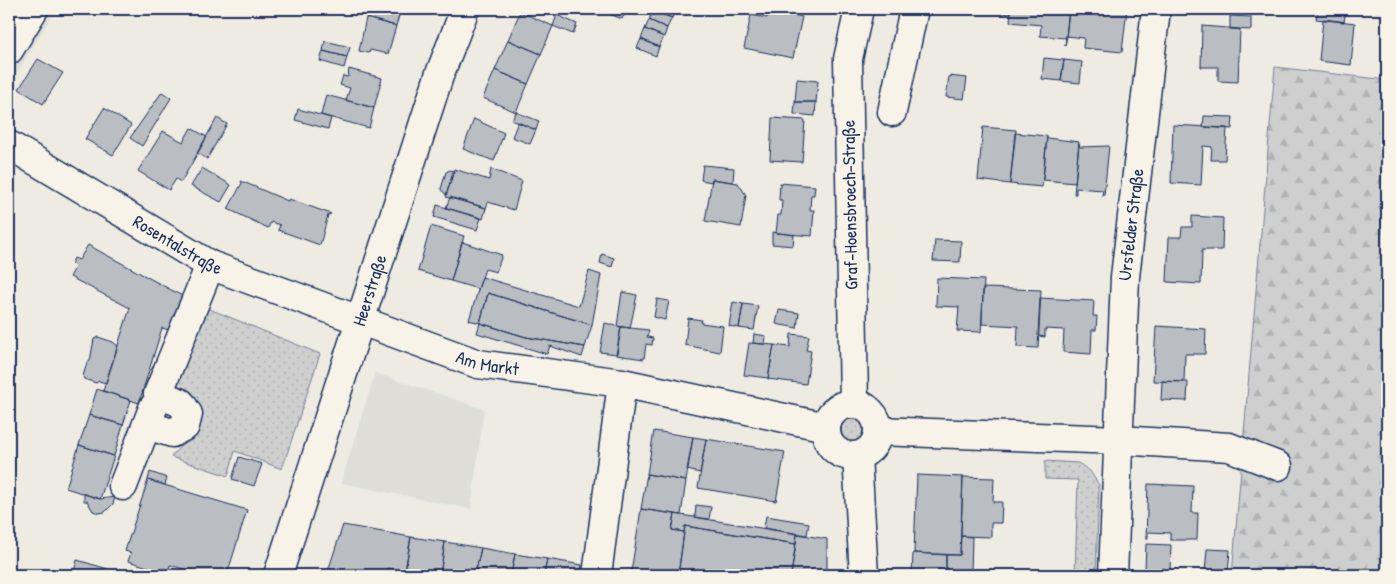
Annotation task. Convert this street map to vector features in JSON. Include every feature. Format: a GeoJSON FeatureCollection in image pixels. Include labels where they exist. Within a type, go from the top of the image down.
{"type":"FeatureCollection","features":[{"type":"Feature","properties":{"kind":"street"},"geometry":{"type":"LineString","coordinates":[[9,50],[34,9]]}},
{"type":"Feature","properties":{"kind":"street","name":"Heerstraße"},"geometry":{"type":"LineString","coordinates":[[278,575],[438,76],[465,9]]}},
{"type":"Feature","properties":{"kind":"street","name":"Graf-Hoensbroech-Straße"},"geometry":{"type":"LineString","coordinates":[[854,404],[848,59],[859,9]]}},
{"type":"Feature","properties":{"kind":"street"},"geometry":{"type":"LineString","coordinates":[[892,112],[914,9]]}},
{"type":"Feature","properties":{"kind":"street","name":"Ursfelder Straße"},"geometry":{"type":"LineString","coordinates":[[1113,575],[1125,276],[1156,9]]}},
{"type":"Feature","properties":{"kind":"street","name":"Rosentalstraße"},"geometry":{"type":"LineString","coordinates":[[9,145],[210,265],[359,322]]}},
{"type":"Feature","properties":{"kind":"street"},"geometry":{"type":"LineString","coordinates":[[124,486],[158,394],[210,265]]}},
{"type":"Feature","properties":{"kind":"street","name":"Am Markt"},"geometry":{"type":"LineString","coordinates":[[359,322],[478,364],[622,383],[826,427]]}},
{"type":"Feature","properties":{"kind":"street"},"geometry":{"type":"LineString","coordinates":[[597,575],[603,544],[622,383]]}},
{"type":"Feature","properties":{"kind":"street"},"geometry":{"type":"LineString","coordinates":[[147,425],[172,433],[185,426],[188,414],[181,403],[158,394]]}},
{"type":"Feature","properties":{"kind":"street"},"geometry":{"type":"LineString","coordinates":[[854,404],[869,409],[878,423],[874,444],[857,456],[838,452],[827,437],[826,427],[832,412],[838,407],[854,404]]}},
{"type":"Feature","properties":{"kind":"street"},"geometry":{"type":"LineString","coordinates":[[878,431],[1119,440],[1229,447],[1278,466]]}},
{"type":"Feature","properties":{"kind":"street"},"geometry":{"type":"LineString","coordinates":[[857,456],[864,575]]}},
{"type":"Feature","properties":{"kind":"shaded area"},"geometry":{"type":"Polygon","coordinates":[[[9,9],[56,9],[9,86],[9,9]]]}},
{"type":"Feature","properties":{"kind":"shaded area"},"geometry":{"type":"Polygon","coordinates":[[[375,373],[484,409],[471,509],[341,483],[375,373]]]}},
{"type":"Feature","properties":{"kind":"green space"},"geometry":{"type":"Polygon","coordinates":[[[1275,67],[1387,80],[1387,575],[1232,575],[1275,67]]]}},
{"type":"Feature","properties":{"kind":"green space"},"geometry":{"type":"Polygon","coordinates":[[[207,308],[320,354],[282,469],[235,451],[228,476],[171,457],[193,432],[174,388],[207,308]]]}},
{"type":"Feature","properties":{"kind":"green space"},"geometry":{"type":"Polygon","coordinates":[[[854,417],[863,421],[867,430],[863,439],[854,443],[845,439],[841,430],[845,421],[854,417]]]}},
{"type":"Feature","properties":{"kind":"green space"},"geometry":{"type":"Polygon","coordinates":[[[1045,461],[1078,463],[1090,471],[1099,485],[1096,575],[1075,575],[1078,480],[1045,479],[1045,461]]]}},
{"type":"Feature","properties":{"kind":"building"},"geometry":{"type":"Polygon","coordinates":[[[368,9],[401,9],[396,26],[366,18],[368,9]]]}},
{"type":"Feature","properties":{"kind":"building"},"geometry":{"type":"Polygon","coordinates":[[[597,9],[627,9],[622,19],[597,9]]]}},
{"type":"Feature","properties":{"kind":"building"},"geometry":{"type":"Polygon","coordinates":[[[653,9],[675,9],[672,18],[653,11],[653,9]]]}},
{"type":"Feature","properties":{"kind":"building"},"geometry":{"type":"Polygon","coordinates":[[[769,9],[791,9],[790,14],[802,17],[793,58],[744,48],[751,15],[767,18],[769,9]]]}},
{"type":"Feature","properties":{"kind":"building"},"geometry":{"type":"Polygon","coordinates":[[[990,9],[1011,9],[1011,14],[990,12],[990,9]]]}},
{"type":"Feature","properties":{"kind":"building"},"geometry":{"type":"Polygon","coordinates":[[[1011,9],[1069,9],[1066,38],[1040,36],[1041,25],[1010,22],[1011,9]]]}},
{"type":"Feature","properties":{"kind":"building"},"geometry":{"type":"Polygon","coordinates":[[[1069,9],[1127,9],[1122,52],[1083,48],[1084,38],[1067,36],[1065,46],[1069,9]]]}},
{"type":"Feature","properties":{"kind":"building"},"geometry":{"type":"Polygon","coordinates":[[[1318,9],[1346,9],[1344,22],[1316,19],[1318,9]]]}},
{"type":"Feature","properties":{"kind":"building"},"geometry":{"type":"Polygon","coordinates":[[[653,11],[672,18],[667,28],[649,20],[653,11]]]}},
{"type":"Feature","properties":{"kind":"building"},"geometry":{"type":"Polygon","coordinates":[[[520,12],[553,26],[541,54],[508,40],[520,12]]]}},
{"type":"Feature","properties":{"kind":"building"},"geometry":{"type":"Polygon","coordinates":[[[557,15],[577,24],[573,34],[553,26],[557,15]]]}},
{"type":"Feature","properties":{"kind":"building"},"geometry":{"type":"Polygon","coordinates":[[[1230,16],[1251,17],[1251,30],[1230,29],[1230,16]]]}},
{"type":"Feature","properties":{"kind":"building"},"geometry":{"type":"Polygon","coordinates":[[[366,18],[396,26],[388,54],[370,50],[369,53],[359,51],[366,18]]]}},
{"type":"Feature","properties":{"kind":"building"},"geometry":{"type":"Polygon","coordinates":[[[1323,19],[1355,23],[1351,65],[1319,61],[1323,19]]]}},
{"type":"Feature","properties":{"kind":"building"},"geometry":{"type":"Polygon","coordinates":[[[649,20],[667,28],[664,37],[645,29],[649,20]]]}},
{"type":"Feature","properties":{"kind":"building"},"geometry":{"type":"Polygon","coordinates":[[[1202,26],[1240,29],[1238,82],[1218,81],[1218,67],[1201,67],[1202,26]]]}},
{"type":"Feature","properties":{"kind":"building"},"geometry":{"type":"Polygon","coordinates":[[[645,29],[664,37],[659,47],[641,39],[645,29]]]}},
{"type":"Feature","properties":{"kind":"building"},"geometry":{"type":"Polygon","coordinates":[[[641,39],[659,47],[656,56],[637,48],[641,39]]]}},
{"type":"Feature","properties":{"kind":"building"},"geometry":{"type":"Polygon","coordinates":[[[508,40],[541,54],[528,84],[495,70],[508,40]]]}},
{"type":"Feature","properties":{"kind":"building"},"geometry":{"type":"Polygon","coordinates":[[[325,41],[350,47],[347,57],[323,51],[325,41]]]}},
{"type":"Feature","properties":{"kind":"building"},"geometry":{"type":"Polygon","coordinates":[[[323,51],[347,57],[344,68],[320,61],[323,51]]]}},
{"type":"Feature","properties":{"kind":"building"},"geometry":{"type":"Polygon","coordinates":[[[1044,58],[1064,60],[1061,81],[1042,79],[1044,58]]]}},
{"type":"Feature","properties":{"kind":"building"},"geometry":{"type":"Polygon","coordinates":[[[38,59],[63,73],[43,104],[19,89],[38,59]]]}},
{"type":"Feature","properties":{"kind":"building"},"geometry":{"type":"Polygon","coordinates":[[[1064,60],[1082,62],[1080,83],[1061,81],[1064,60]]]}},
{"type":"Feature","properties":{"kind":"building"},"geometry":{"type":"Polygon","coordinates":[[[349,69],[382,78],[374,108],[346,100],[350,88],[340,85],[343,76],[348,77],[349,69]]]}},
{"type":"Feature","properties":{"kind":"building"},"geometry":{"type":"Polygon","coordinates":[[[495,70],[528,84],[516,112],[483,98],[495,70]]]}},
{"type":"Feature","properties":{"kind":"building"},"geometry":{"type":"Polygon","coordinates":[[[949,76],[967,78],[964,99],[946,97],[949,76]]]}},
{"type":"Feature","properties":{"kind":"building"},"geometry":{"type":"Polygon","coordinates":[[[797,79],[818,81],[816,102],[795,102],[797,79]]]}},
{"type":"Feature","properties":{"kind":"building"},"geometry":{"type":"Polygon","coordinates":[[[162,92],[171,98],[142,146],[130,138],[162,92]]]}},
{"type":"Feature","properties":{"kind":"building"},"geometry":{"type":"Polygon","coordinates":[[[326,95],[374,108],[369,128],[321,115],[326,95]]]}},
{"type":"Feature","properties":{"kind":"building"},"geometry":{"type":"Polygon","coordinates":[[[795,102],[816,102],[815,116],[794,114],[795,102]]]}},
{"type":"Feature","properties":{"kind":"building"},"geometry":{"type":"Polygon","coordinates":[[[104,108],[131,125],[113,155],[85,139],[104,108]]]}},
{"type":"Feature","properties":{"kind":"building"},"geometry":{"type":"Polygon","coordinates":[[[298,109],[331,118],[328,129],[295,120],[298,109]]]}},
{"type":"Feature","properties":{"kind":"building"},"geometry":{"type":"Polygon","coordinates":[[[516,112],[539,121],[536,130],[512,120],[516,112]]]}},
{"type":"Feature","properties":{"kind":"building"},"geometry":{"type":"Polygon","coordinates":[[[1204,116],[1233,117],[1232,129],[1203,127],[1204,116]]]}},
{"type":"Feature","properties":{"kind":"building"},"geometry":{"type":"Polygon","coordinates":[[[217,118],[227,124],[207,159],[197,153],[217,118]]]}},
{"type":"Feature","properties":{"kind":"building"},"geometry":{"type":"Polygon","coordinates":[[[772,118],[805,120],[802,162],[770,160],[772,118]]]}},
{"type":"Feature","properties":{"kind":"building"},"geometry":{"type":"Polygon","coordinates":[[[474,119],[504,133],[494,161],[463,149],[474,119]]]}},
{"type":"Feature","properties":{"kind":"building"},"geometry":{"type":"Polygon","coordinates":[[[518,122],[536,130],[530,144],[512,137],[518,122]]]}},
{"type":"Feature","properties":{"kind":"building"},"geometry":{"type":"Polygon","coordinates":[[[1173,125],[1227,128],[1225,160],[1211,160],[1212,147],[1203,146],[1201,185],[1171,183],[1173,125]]]}},
{"type":"Feature","properties":{"kind":"building"},"geometry":{"type":"Polygon","coordinates":[[[983,127],[1016,130],[1010,184],[978,180],[983,127]]]}},
{"type":"Feature","properties":{"kind":"building"},"geometry":{"type":"Polygon","coordinates":[[[191,128],[207,137],[181,182],[176,179],[169,190],[138,171],[163,131],[183,142],[191,128]]]}},
{"type":"Feature","properties":{"kind":"building"},"geometry":{"type":"Polygon","coordinates":[[[1015,133],[1047,136],[1042,187],[1010,184],[1015,133]]]}},
{"type":"Feature","properties":{"kind":"building"},"geometry":{"type":"Polygon","coordinates":[[[1047,138],[1079,142],[1075,183],[1043,180],[1047,138]]]}},
{"type":"Feature","properties":{"kind":"building"},"geometry":{"type":"Polygon","coordinates":[[[1079,144],[1080,147],[1109,146],[1104,195],[1102,195],[1103,190],[1076,188],[1076,194],[1074,194],[1079,144]]]}},
{"type":"Feature","properties":{"kind":"building"},"geometry":{"type":"Polygon","coordinates":[[[703,165],[734,168],[733,182],[712,179],[712,182],[701,180],[703,165]]]}},
{"type":"Feature","properties":{"kind":"building"},"geometry":{"type":"Polygon","coordinates":[[[202,168],[231,185],[221,202],[191,186],[202,168]]]}},
{"type":"Feature","properties":{"kind":"building"},"geometry":{"type":"Polygon","coordinates":[[[454,169],[489,180],[491,169],[522,181],[514,210],[488,202],[486,208],[446,197],[454,169]]]}},
{"type":"Feature","properties":{"kind":"building"},"geometry":{"type":"Polygon","coordinates":[[[454,171],[446,195],[441,189],[446,172],[454,171]]]}},
{"type":"Feature","properties":{"kind":"building"},"geometry":{"type":"Polygon","coordinates":[[[712,179],[738,183],[746,195],[741,227],[705,221],[712,179]]]}},
{"type":"Feature","properties":{"kind":"building"},"geometry":{"type":"Polygon","coordinates":[[[241,181],[288,201],[289,199],[331,214],[328,215],[320,245],[278,230],[280,225],[271,222],[268,228],[228,209],[242,183],[241,181]]]}},
{"type":"Feature","properties":{"kind":"building"},"geometry":{"type":"Polygon","coordinates":[[[780,183],[815,186],[814,195],[811,195],[810,210],[814,210],[812,236],[776,233],[778,215],[781,215],[782,200],[779,200],[780,183]]]}},
{"type":"Feature","properties":{"kind":"building"},"geometry":{"type":"Polygon","coordinates":[[[450,197],[486,208],[483,219],[446,208],[450,197]]]}},
{"type":"Feature","properties":{"kind":"building"},"geometry":{"type":"Polygon","coordinates":[[[437,205],[481,218],[477,230],[434,217],[437,205]]]}},
{"type":"Feature","properties":{"kind":"building"},"geometry":{"type":"Polygon","coordinates":[[[1192,216],[1223,218],[1222,250],[1202,250],[1201,284],[1167,282],[1169,237],[1181,237],[1182,227],[1192,227],[1192,216]]]}},
{"type":"Feature","properties":{"kind":"building"},"geometry":{"type":"Polygon","coordinates":[[[431,226],[464,236],[451,281],[418,271],[431,226]]]}},
{"type":"Feature","properties":{"kind":"building"},"geometry":{"type":"Polygon","coordinates":[[[772,232],[794,235],[793,246],[772,244],[772,232]]]}},
{"type":"Feature","properties":{"kind":"building"},"geometry":{"type":"Polygon","coordinates":[[[935,240],[961,241],[960,262],[933,261],[935,240]]]}},
{"type":"Feature","properties":{"kind":"building"},"geometry":{"type":"Polygon","coordinates":[[[462,242],[502,255],[496,272],[485,269],[478,289],[451,281],[462,242]]]}},
{"type":"Feature","properties":{"kind":"building"},"geometry":{"type":"Polygon","coordinates":[[[88,245],[186,298],[169,330],[162,328],[139,403],[103,391],[130,308],[70,277],[76,266],[71,264],[74,258],[79,260],[88,245]]]}},
{"type":"Feature","properties":{"kind":"building"},"geometry":{"type":"Polygon","coordinates":[[[602,254],[614,258],[612,267],[600,263],[602,254]]]}},
{"type":"Feature","properties":{"kind":"building"},"geometry":{"type":"Polygon","coordinates":[[[589,271],[601,275],[592,325],[488,293],[480,323],[469,320],[482,277],[579,306],[589,271]]]}},
{"type":"Feature","properties":{"kind":"building"},"geometry":{"type":"Polygon","coordinates":[[[937,278],[984,280],[981,332],[957,331],[959,307],[936,306],[937,278]]]}},
{"type":"Feature","properties":{"kind":"building"},"geometry":{"type":"Polygon","coordinates":[[[983,288],[1041,290],[1038,348],[1017,347],[1018,326],[982,324],[983,288]]]}},
{"type":"Feature","properties":{"kind":"building"},"geometry":{"type":"Polygon","coordinates":[[[622,292],[637,295],[630,328],[617,326],[622,292]]]}},
{"type":"Feature","properties":{"kind":"building"},"geometry":{"type":"Polygon","coordinates":[[[488,293],[592,325],[585,347],[526,337],[480,323],[488,293]]]}},
{"type":"Feature","properties":{"kind":"building"},"geometry":{"type":"Polygon","coordinates":[[[1040,298],[1094,301],[1093,316],[1097,316],[1096,330],[1092,330],[1091,354],[1063,352],[1064,330],[1045,329],[1045,337],[1038,336],[1040,298]]]}},
{"type":"Feature","properties":{"kind":"building"},"geometry":{"type":"Polygon","coordinates":[[[657,299],[669,301],[665,320],[654,317],[657,299]]]}},
{"type":"Feature","properties":{"kind":"building"},"geometry":{"type":"Polygon","coordinates":[[[733,302],[743,304],[739,328],[729,326],[733,302]]]}},
{"type":"Feature","properties":{"kind":"building"},"geometry":{"type":"Polygon","coordinates":[[[743,304],[758,306],[754,330],[739,328],[743,304]]]}},
{"type":"Feature","properties":{"kind":"building"},"geometry":{"type":"Polygon","coordinates":[[[779,310],[799,313],[797,328],[776,324],[779,310]]]}},
{"type":"Feature","properties":{"kind":"building"},"geometry":{"type":"Polygon","coordinates":[[[688,318],[702,320],[701,323],[723,326],[720,352],[685,345],[688,318]]]}},
{"type":"Feature","properties":{"kind":"building"},"geometry":{"type":"Polygon","coordinates":[[[480,323],[526,337],[585,347],[582,357],[550,346],[547,354],[477,333],[480,323]]]}},
{"type":"Feature","properties":{"kind":"building"},"geometry":{"type":"Polygon","coordinates":[[[605,323],[621,327],[617,354],[600,352],[605,323]]]}},
{"type":"Feature","properties":{"kind":"building"},"geometry":{"type":"Polygon","coordinates":[[[1156,326],[1206,329],[1205,354],[1185,354],[1184,382],[1153,381],[1156,326]]]}},
{"type":"Feature","properties":{"kind":"building"},"geometry":{"type":"Polygon","coordinates":[[[621,327],[649,330],[647,337],[653,338],[652,345],[646,344],[644,359],[616,355],[621,327]]]}},
{"type":"Feature","properties":{"kind":"building"},"geometry":{"type":"Polygon","coordinates":[[[754,334],[766,336],[765,344],[753,343],[754,334]]]}},
{"type":"Feature","properties":{"kind":"building"},"geometry":{"type":"Polygon","coordinates":[[[791,334],[809,336],[806,350],[811,351],[806,384],[768,379],[774,345],[790,347],[791,334]]]}},
{"type":"Feature","properties":{"kind":"building"},"geometry":{"type":"Polygon","coordinates":[[[98,337],[113,342],[118,346],[106,383],[99,381],[96,383],[84,379],[83,376],[87,363],[90,361],[94,339],[98,337]]]}},
{"type":"Feature","properties":{"kind":"building"},"geometry":{"type":"Polygon","coordinates":[[[749,343],[774,345],[768,378],[744,375],[749,343]]]}},
{"type":"Feature","properties":{"kind":"building"},"geometry":{"type":"Polygon","coordinates":[[[1162,381],[1188,382],[1187,401],[1161,400],[1162,381]]]}},
{"type":"Feature","properties":{"kind":"building"},"geometry":{"type":"Polygon","coordinates":[[[97,389],[131,400],[123,425],[89,415],[97,389]]]}},
{"type":"Feature","properties":{"kind":"building"},"geometry":{"type":"Polygon","coordinates":[[[89,415],[123,425],[114,456],[79,445],[89,415]]]}},
{"type":"Feature","properties":{"kind":"building"},"geometry":{"type":"Polygon","coordinates":[[[654,431],[693,437],[686,481],[647,474],[654,431]]]}},
{"type":"Feature","properties":{"kind":"building"},"geometry":{"type":"Polygon","coordinates":[[[693,437],[706,439],[700,473],[687,470],[693,437]]]}},
{"type":"Feature","properties":{"kind":"building"},"geometry":{"type":"Polygon","coordinates":[[[706,439],[785,452],[776,501],[698,488],[706,439]]]}},
{"type":"Feature","properties":{"kind":"building"},"geometry":{"type":"Polygon","coordinates":[[[79,445],[114,456],[100,499],[66,488],[79,445]]]}},
{"type":"Feature","properties":{"kind":"building"},"geometry":{"type":"Polygon","coordinates":[[[239,457],[262,464],[254,486],[232,479],[239,457]]]}},
{"type":"Feature","properties":{"kind":"building"},"geometry":{"type":"Polygon","coordinates":[[[150,472],[167,478],[165,485],[148,480],[150,472]]]}},
{"type":"Feature","properties":{"kind":"building"},"geometry":{"type":"Polygon","coordinates":[[[647,474],[686,481],[681,515],[641,509],[647,474]]]}},
{"type":"Feature","properties":{"kind":"building"},"geometry":{"type":"Polygon","coordinates":[[[917,475],[963,477],[960,555],[914,553],[917,475]]]}},
{"type":"Feature","properties":{"kind":"building"},"geometry":{"type":"Polygon","coordinates":[[[963,477],[994,478],[993,502],[1002,502],[1001,523],[991,523],[991,537],[961,536],[963,477]]]}},
{"type":"Feature","properties":{"kind":"building"},"geometry":{"type":"Polygon","coordinates":[[[148,480],[247,510],[227,575],[204,575],[170,565],[168,573],[128,561],[131,553],[125,551],[148,480]]]}},
{"type":"Feature","properties":{"kind":"building"},"geometry":{"type":"Polygon","coordinates":[[[1148,484],[1193,486],[1192,513],[1198,513],[1197,540],[1170,540],[1170,533],[1148,532],[1148,538],[1146,539],[1148,484]]]}},
{"type":"Feature","properties":{"kind":"building"},"geometry":{"type":"Polygon","coordinates":[[[84,494],[100,499],[115,497],[113,504],[105,512],[99,513],[93,511],[87,501],[84,501],[84,494]]]}},
{"type":"Feature","properties":{"kind":"building"},"geometry":{"type":"Polygon","coordinates":[[[696,505],[711,507],[709,519],[695,517],[696,505]]]}},
{"type":"Feature","properties":{"kind":"building"},"geometry":{"type":"Polygon","coordinates":[[[641,509],[675,514],[672,530],[684,532],[678,575],[631,572],[641,509]]]}},
{"type":"Feature","properties":{"kind":"building"},"geometry":{"type":"Polygon","coordinates":[[[675,514],[797,534],[796,544],[685,526],[684,532],[672,530],[675,514]]]}},
{"type":"Feature","properties":{"kind":"building"},"geometry":{"type":"Polygon","coordinates":[[[766,516],[809,523],[807,535],[764,528],[766,516]]]}},
{"type":"Feature","properties":{"kind":"building"},"geometry":{"type":"Polygon","coordinates":[[[343,525],[411,537],[405,571],[387,568],[386,575],[327,574],[343,525]]]}},
{"type":"Feature","properties":{"kind":"building"},"geometry":{"type":"Polygon","coordinates":[[[685,526],[796,544],[791,575],[678,575],[685,526]]]}},
{"type":"Feature","properties":{"kind":"building"},"geometry":{"type":"Polygon","coordinates":[[[797,534],[827,539],[827,575],[791,575],[797,534]]]}},
{"type":"Feature","properties":{"kind":"building"},"geometry":{"type":"Polygon","coordinates":[[[961,536],[972,537],[971,575],[946,575],[946,555],[960,555],[961,536]]]}},
{"type":"Feature","properties":{"kind":"building"},"geometry":{"type":"Polygon","coordinates":[[[411,537],[445,542],[440,575],[405,571],[411,537]]]}},
{"type":"Feature","properties":{"kind":"building"},"geometry":{"type":"Polygon","coordinates":[[[445,542],[481,548],[475,575],[440,575],[445,542]]]}},
{"type":"Feature","properties":{"kind":"building"},"geometry":{"type":"Polygon","coordinates":[[[1146,544],[1171,545],[1170,570],[1145,569],[1146,544]]]}},
{"type":"Feature","properties":{"kind":"building"},"geometry":{"type":"Polygon","coordinates":[[[481,548],[515,554],[511,575],[475,575],[481,548]]]}},
{"type":"Feature","properties":{"kind":"building"},"geometry":{"type":"Polygon","coordinates":[[[1207,549],[1230,550],[1228,573],[1205,572],[1207,549]]]}},
{"type":"Feature","properties":{"kind":"building"},"geometry":{"type":"Polygon","coordinates":[[[913,553],[946,555],[946,575],[912,575],[913,553]]]}},
{"type":"Feature","properties":{"kind":"building"},"geometry":{"type":"Polygon","coordinates":[[[515,554],[547,559],[544,575],[511,575],[515,554]]]}},
{"type":"Feature","properties":{"kind":"building"},"geometry":{"type":"Polygon","coordinates":[[[547,559],[582,565],[580,575],[544,575],[547,559]]]}},
{"type":"Feature","properties":{"kind":"building"},"geometry":{"type":"Polygon","coordinates":[[[77,560],[108,569],[106,575],[73,575],[77,560]]]}},
{"type":"Feature","properties":{"kind":"building"},"geometry":{"type":"Polygon","coordinates":[[[620,571],[631,572],[649,575],[619,575],[620,571]]]}},
{"type":"Feature","properties":{"kind":"building"},"geometry":{"type":"Polygon","coordinates":[[[1199,572],[1228,573],[1228,575],[1199,575],[1199,572]]]}}]}
